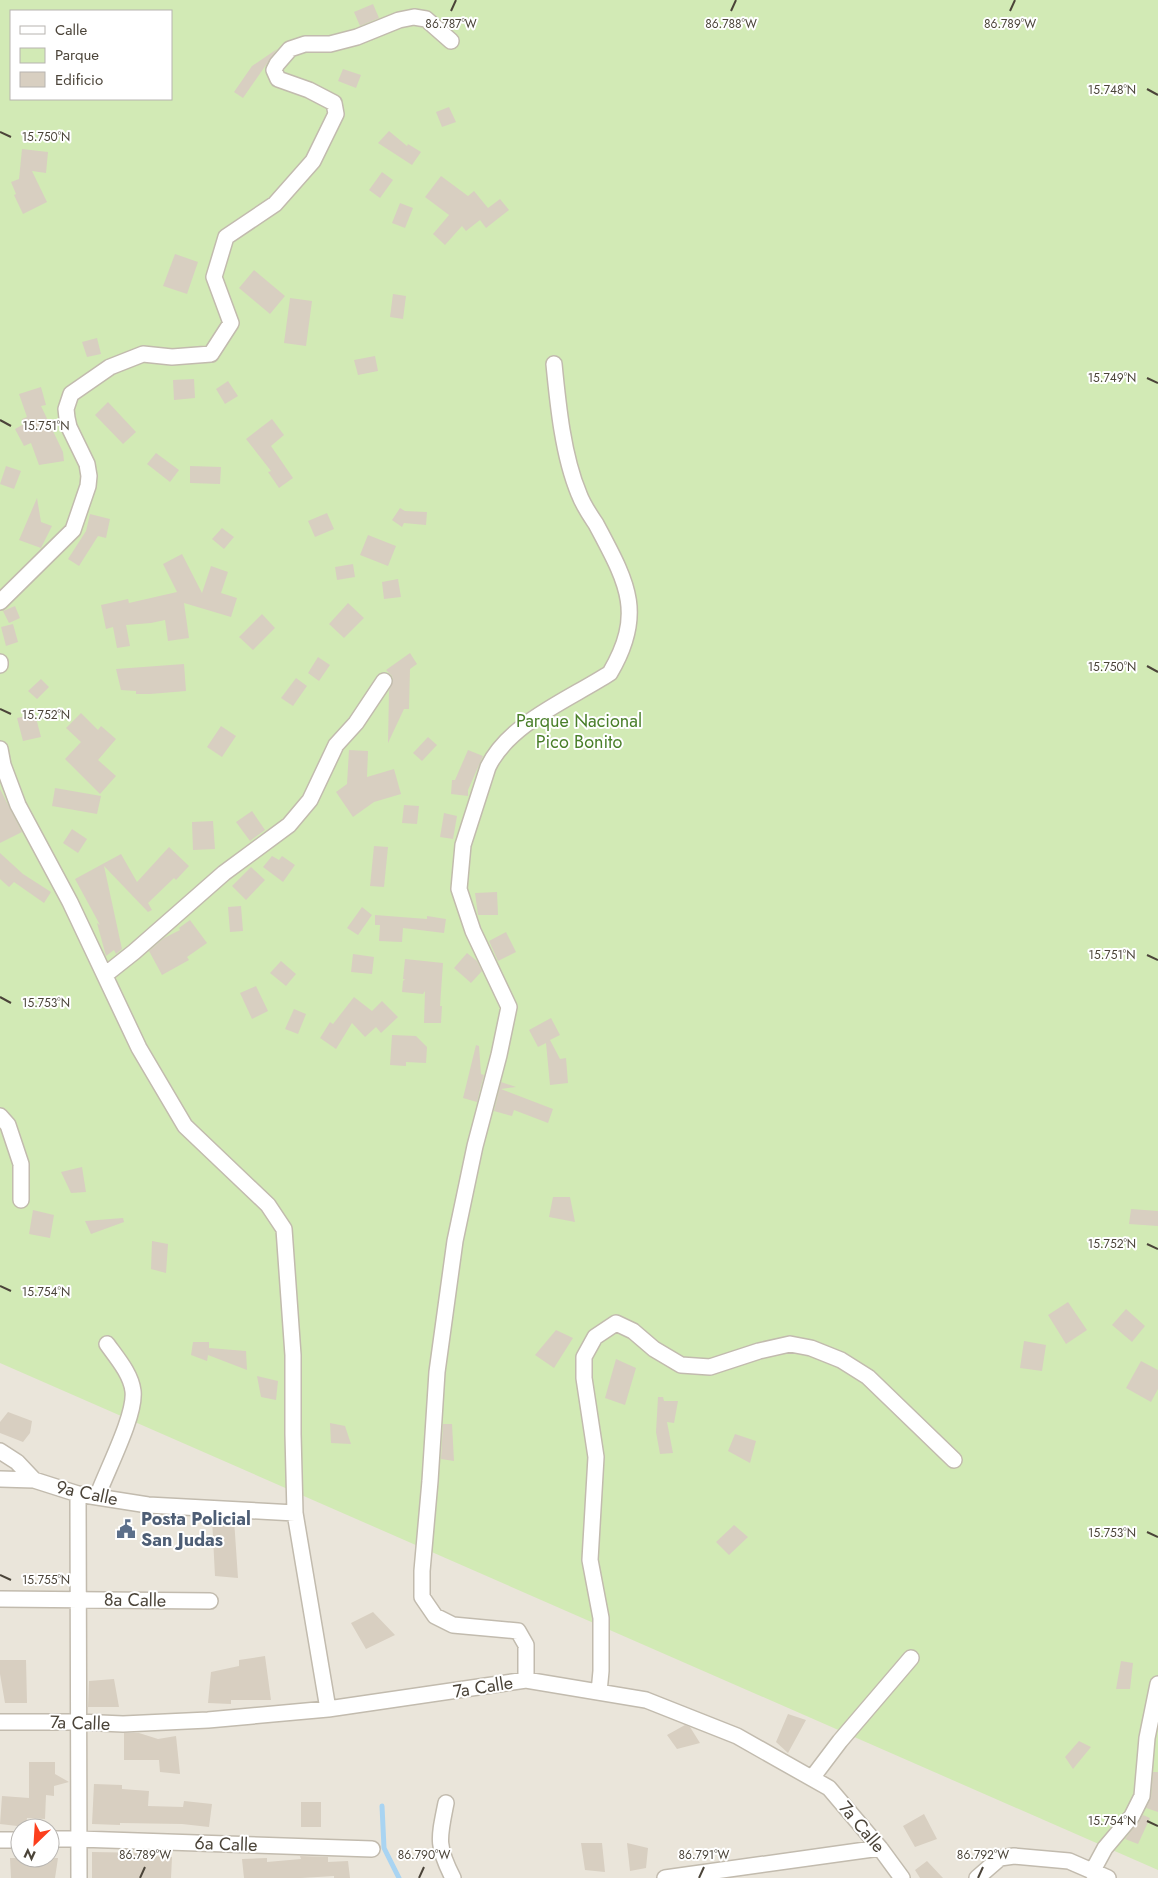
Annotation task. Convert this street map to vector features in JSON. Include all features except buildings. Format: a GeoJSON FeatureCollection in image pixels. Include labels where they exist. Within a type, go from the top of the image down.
{"type":"FeatureCollection","features":[{"type":"Feature","properties":{"kind":"street"},"geometry":{"type":"LineString","coordinates":[[0,602],[73,530],[88,486],[89,476],[87,464],[69,428],[66,409],[71,394],[110,367],[142,354],[172,357],[211,354],[231,323],[214,277],[226,237],[275,204],[313,161],[336,114],[334,103],[278,78],[274,70],[276,64],[290,50],[305,44],[330,44],[357,38],[400,20],[414,17],[426,19],[451,41]]}},
{"type":"Feature","properties":{"kind":"street"},"geometry":{"type":"LineString","coordinates":[[526,1680],[526,1644],[518,1631],[453,1625],[435,1616],[422,1597],[422,1571],[431,1475],[437,1372],[455,1241],[475,1146],[499,1054],[508,1007],[472,931],[460,889],[463,845],[493,755],[500,746],[523,726],[610,673],[618,659],[630,624],[630,600],[621,575],[579,494],[568,454],[558,403],[554,364]]}},
{"type":"Feature","properties":{"kind":"street"},"geometry":{"type":"LineString","coordinates":[[105,975],[224,873],[289,825],[310,800],[336,745],[356,723],[384,681]]}},
{"type":"Feature","properties":{"kind":"street"},"geometry":{"type":"LineString","coordinates":[[0,749],[3,765],[18,804],[70,902],[139,1048],[185,1126],[268,1205],[284,1229],[293,1355],[295,1513],[328,1709]]}},
{"type":"Feature","properties":{"kind":"street"},"geometry":{"type":"LineString","coordinates":[[0,1116],[8,1125],[21,1164],[21,1200]]}},
{"type":"Feature","properties":{"kind":"street"},"geometry":{"type":"LineString","coordinates":[[599,1692],[601,1618],[590,1560],[596,1457],[584,1378],[584,1357],[594,1337],[616,1323],[633,1331],[654,1349],[681,1365],[710,1367],[759,1351],[790,1344],[811,1348],[841,1360],[868,1376],[954,1460]]}},
{"type":"Feature","properties":{"kind":"street"},"geometry":{"type":"LineString","coordinates":[[97,1497],[133,1407],[133,1390],[130,1382],[123,1366],[107,1344]]}},
{"type":"Feature","properties":{"kind":"street"},"geometry":{"type":"LineString","coordinates":[[0,1450],[17,1462],[34,1480]]}},
{"type":"Feature","properties":{"kind":"street","name":"9a Calle"},"geometry":{"type":"LineString","coordinates":[[0,1479],[34,1480],[78,1494],[148,1505],[295,1513]]}},
{"type":"Feature","properties":{"kind":"street"},"geometry":{"type":"LineString","coordinates":[[78,1494],[77,1599],[80,1878]]}},
{"type":"Feature","properties":{"kind":"street","name":"8a Calle"},"geometry":{"type":"LineString","coordinates":[[0,1600],[210,1601]]}},
{"type":"Feature","properties":{"kind":"street"},"geometry":{"type":"LineString","coordinates":[[812,1778],[840,1741],[911,1658]]}},
{"type":"Feature","properties":{"kind":"street","name":"7a Calle"},"geometry":{"type":"LineString","coordinates":[[0,1722],[124,1724],[235,1718],[328,1709],[428,1696],[526,1680],[646,1700],[736,1736],[829,1788],[880,1848],[902,1878]]}},
{"type":"Feature","properties":{"kind":"street"},"geometry":{"type":"LineString","coordinates":[[1092,1872],[1105,1848],[1132,1816],[1142,1796],[1147,1738],[1158,1684]]}},
{"type":"Feature","properties":{"kind":"street"},"geometry":{"type":"LineString","coordinates":[[446,1802],[440,1836],[443,1858],[453,1878]]}},
{"type":"Feature","properties":{"kind":"street","name":"6a Calle"},"geometry":{"type":"LineString","coordinates":[[60,1839],[372,1849]]}},
{"type":"Feature","properties":{"kind":"street"},"geometry":{"type":"LineString","coordinates":[[665,1878],[880,1848]]}},
{"type":"Feature","properties":{"kind":"street"},"geometry":{"type":"LineString","coordinates":[[977,1878],[1000,1858],[1014,1856],[1069,1861],[1108,1878]]}},
{"type":"Feature","properties":{"kind":"shaded area"},"geometry":{"type":"Polygon","coordinates":[[[0,224],[1158,1259],[1158,1878],[0,1878],[0,224]]]}},
{"type":"Feature","properties":{"kind":"green space","name":"Parque Nacional Pico Bonito"},"geometry":{"type":"Polygon","coordinates":[[[0,0],[1158,0],[1158,1870],[0,1363],[0,0]]]}},
{"type":"Feature","properties":{"kind":"waterway"},"geometry":{"type":"LineString","coordinates":[[382,1806],[384,1848],[399,1878]]}},
{"type":"Feature","properties":{"kind":"place","name":"Posta Policial San Judas"},"geometry":{"type":"Point","coordinates":[126,1529]}}]}
